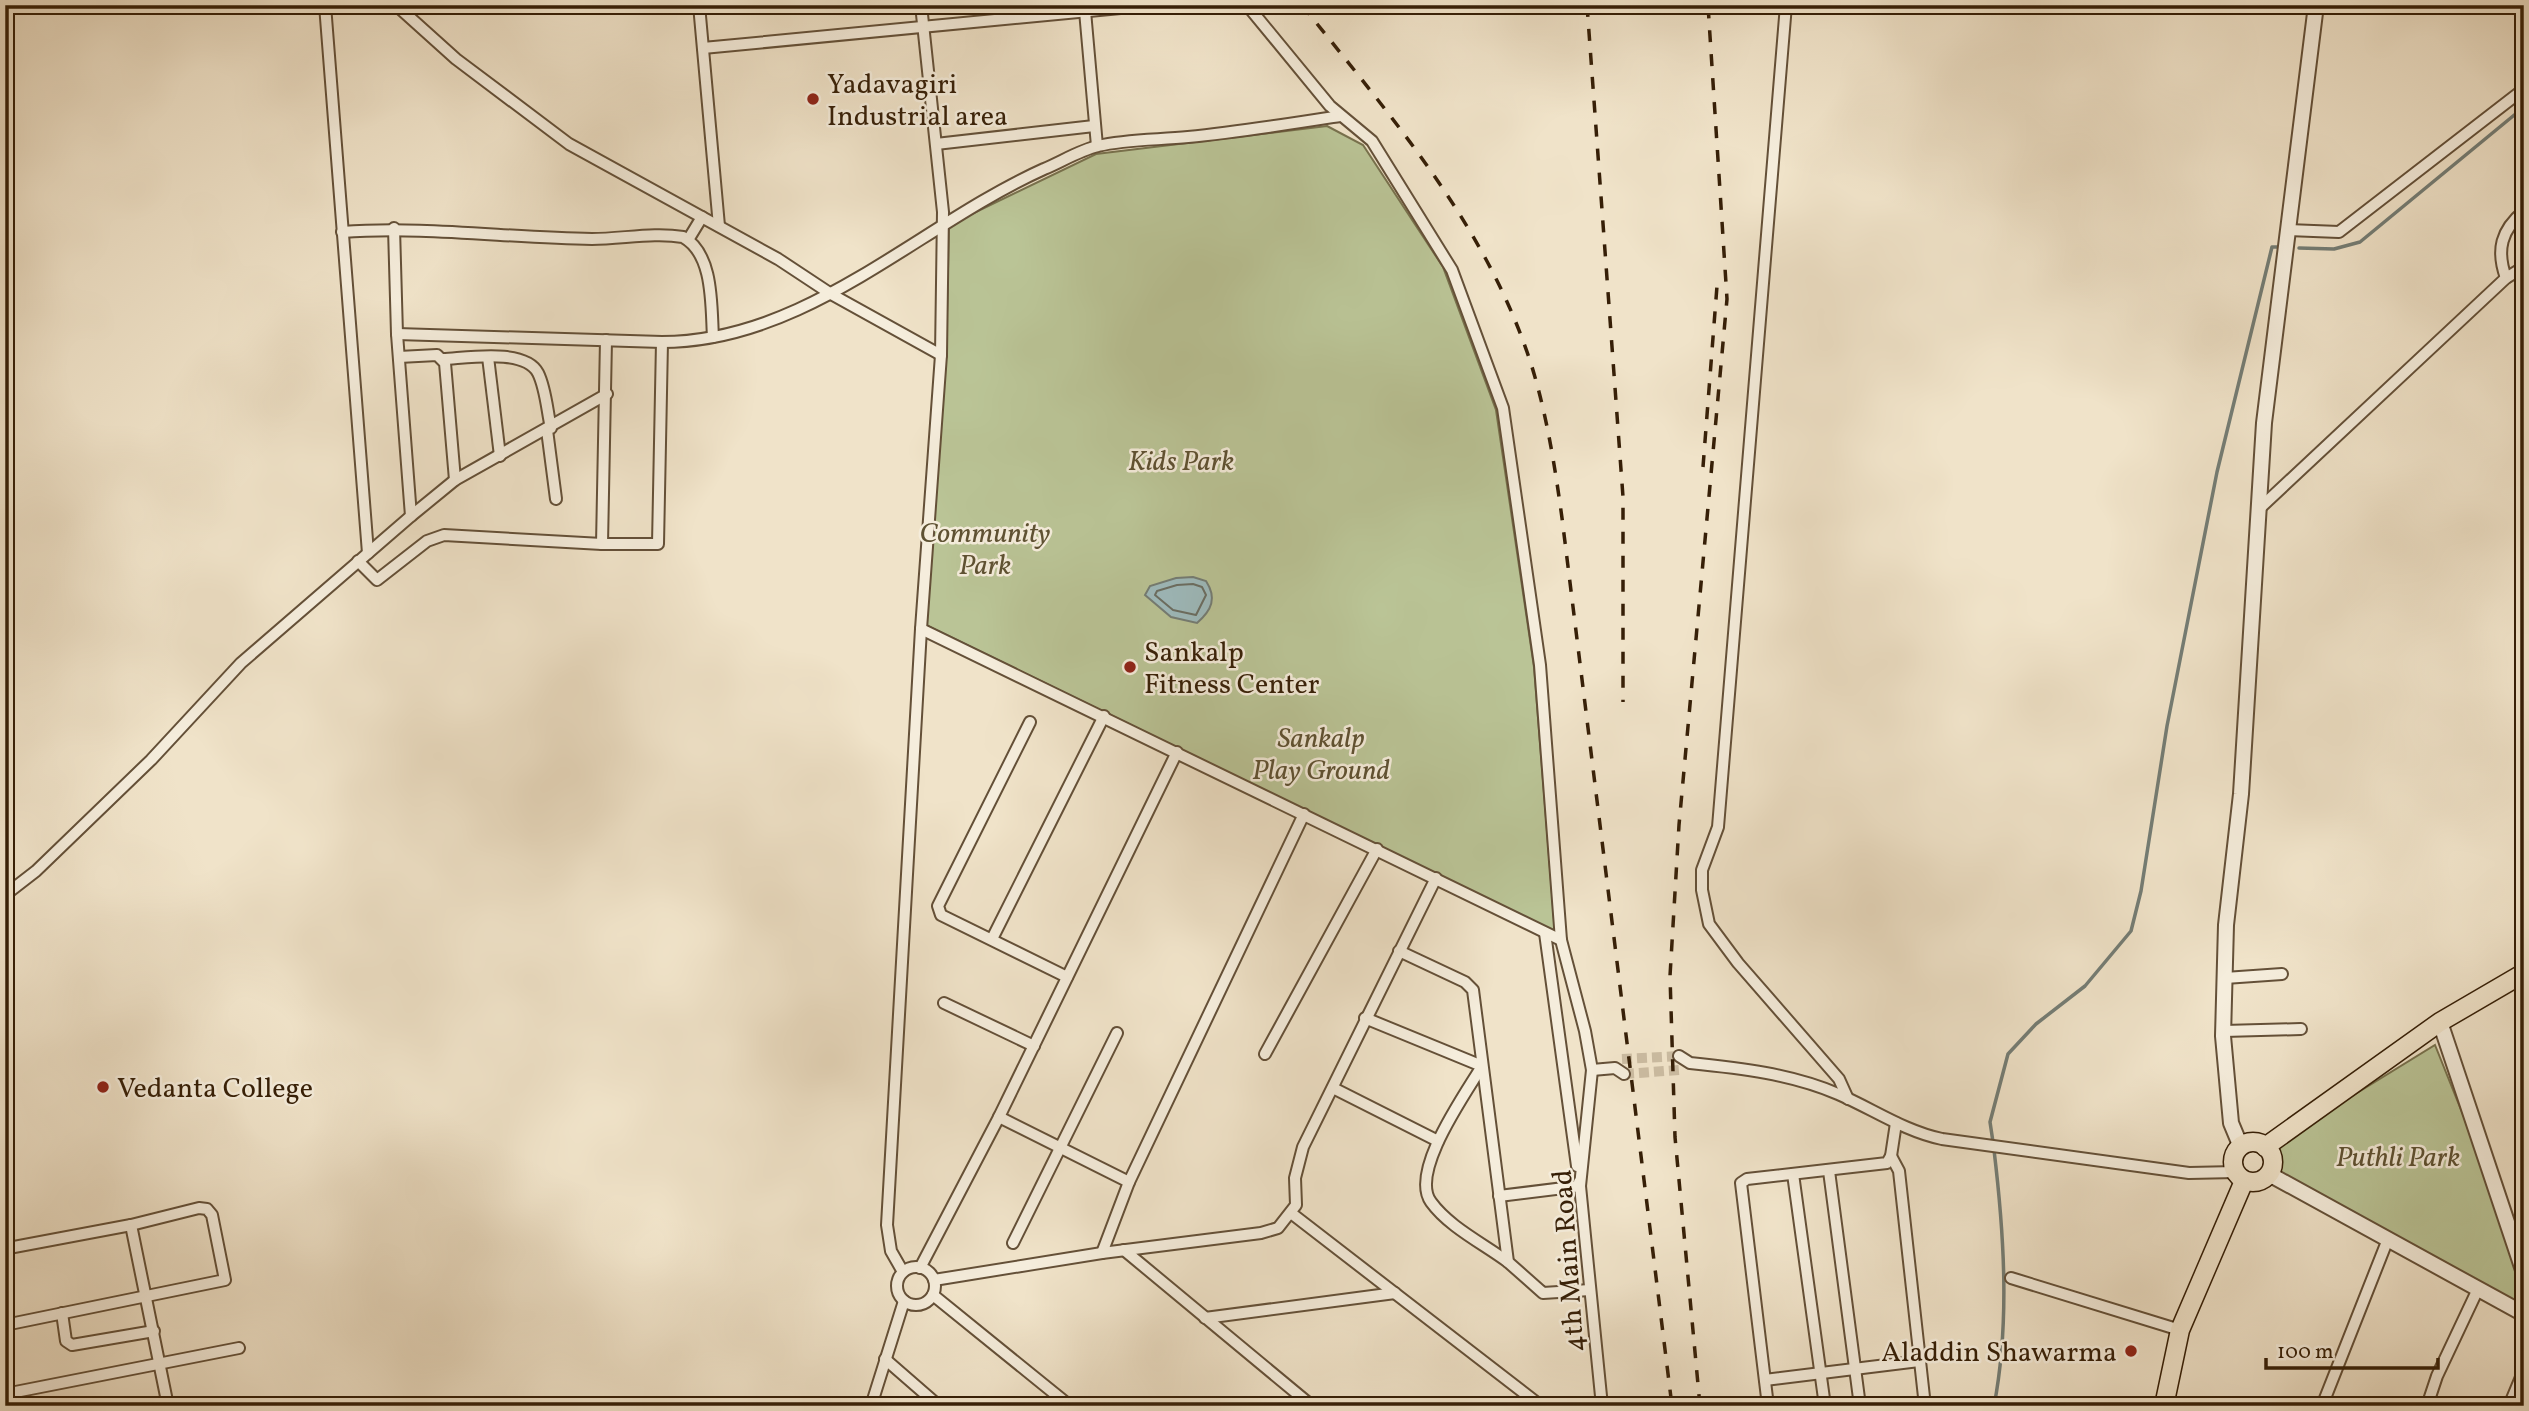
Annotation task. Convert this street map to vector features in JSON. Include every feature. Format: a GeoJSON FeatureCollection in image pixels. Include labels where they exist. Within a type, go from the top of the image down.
{"type":"FeatureCollection","features":[{"type":"Feature","properties":{"kind":"main road"},"geometry":{"type":"LineString","coordinates":[[2265,1147],[2440,1023],[2524,973]]}},
{"type":"Feature","properties":{"kind":"main road"},"geometry":{"type":"LineString","coordinates":[[2164,1406],[2180,1330],[2240,1176],[2234,1156],[2241,1147],[2253,1142],[2265,1147],[2272,1157],[2269,1174],[2257,1182],[2240,1176]]}},
{"type":"Feature","properties":{"kind":"street"},"geometry":{"type":"LineString","coordinates":[[325,5],[368,553]]}},
{"type":"Feature","properties":{"kind":"street"},"geometry":{"type":"LineString","coordinates":[[397,5],[456,59],[569,144],[719,226],[831,294],[941,355]]}},
{"type":"Feature","properties":{"kind":"street"},"geometry":{"type":"LineString","coordinates":[[699,5],[719,226]]}},
{"type":"Feature","properties":{"kind":"street"},"geometry":{"type":"LineString","coordinates":[[903,1272],[891,1251],[887,1224],[921,629],[941,355],[943,223],[921,5]]}},
{"type":"Feature","properties":{"kind":"street"},"geometry":{"type":"LineString","coordinates":[[703,48],[1152,5]]}},
{"type":"Feature","properties":{"kind":"street","name":"4th Main Road"},"geometry":{"type":"LineString","coordinates":[[1247,5],[1340,116],[1372,141],[1452,270],[1503,408],[1540,665],[1561,940],[1585,1031],[1592,1070],[1580,1186],[1602,1406]]}},
{"type":"Feature","properties":{"kind":"street"},"geometry":{"type":"LineString","coordinates":[[1786,5],[1718,827],[1702,870],[1702,890],[1709,924],[1738,963],[1839,1079],[1848,1099]]}},
{"type":"Feature","properties":{"kind":"street"},"geometry":{"type":"LineString","coordinates":[[2241,1147],[2231,1123],[2224,1031],[2226,925],[2243,768],[2263,423],[2316,5]]}},
{"type":"Feature","properties":{"kind":"street"},"geometry":{"type":"LineString","coordinates":[[1085,11],[1097,146]]}},
{"type":"Feature","properties":{"kind":"street"},"geometry":{"type":"LineString","coordinates":[[2288,230],[2339,232],[2524,89]]}},
{"type":"Feature","properties":{"kind":"street"},"geometry":{"type":"LineString","coordinates":[[397,334],[662,342],[691,342],[713,337],[751,327],[831,294],[943,223],[1014,183],[1097,146],[1248,131],[1340,116]]}},
{"type":"Feature","properties":{"kind":"street"},"geometry":{"type":"LineString","coordinates":[[936,144],[1094,127]]}},
{"type":"Feature","properties":{"kind":"street"},"geometry":{"type":"LineString","coordinates":[[2506,278],[2500,261],[2507,226],[2524,211]]}},
{"type":"Feature","properties":{"kind":"street"},"geometry":{"type":"LineString","coordinates":[[688,240],[702,217]]}},
{"type":"Feature","properties":{"kind":"street"},"geometry":{"type":"LineString","coordinates":[[342,232],[394,228],[451,234],[594,239],[674,235],[694,244],[700,255],[709,286],[713,337]]}},
{"type":"Feature","properties":{"kind":"street"},"geometry":{"type":"LineString","coordinates":[[394,228],[397,334],[411,516]]}},
{"type":"Feature","properties":{"kind":"street"},"geometry":{"type":"LineString","coordinates":[[2259,509],[2506,278],[2524,267]]}},
{"type":"Feature","properties":{"kind":"street"},"geometry":{"type":"LineString","coordinates":[[603,544],[606,340]]}},
{"type":"Feature","properties":{"kind":"street"},"geometry":{"type":"LineString","coordinates":[[358,561],[377,580],[427,541],[444,535],[603,544],[658,544],[662,342]]}},
{"type":"Feature","properties":{"kind":"street"},"geometry":{"type":"LineString","coordinates":[[399,357],[437,355],[443,359],[516,358],[535,369],[549,429],[556,499]]}},
{"type":"Feature","properties":{"kind":"street"},"geometry":{"type":"LineString","coordinates":[[488,358],[500,456]]}},
{"type":"Feature","properties":{"kind":"street"},"geometry":{"type":"LineString","coordinates":[[443,359],[456,480]]}},
{"type":"Feature","properties":{"kind":"street"},"geometry":{"type":"LineString","coordinates":[[5,895],[36,871],[151,760],[241,663],[411,516],[456,480],[607,394]]}},
{"type":"Feature","properties":{"kind":"street"},"geometry":{"type":"LineString","coordinates":[[921,629],[1561,940]]}},
{"type":"Feature","properties":{"kind":"street"},"geometry":{"type":"LineString","coordinates":[[992,939],[1104,716]]}},
{"type":"Feature","properties":{"kind":"street"},"geometry":{"type":"LineString","coordinates":[[1030,723],[938,906],[941,915],[1068,977]]}},
{"type":"Feature","properties":{"kind":"street"},"geometry":{"type":"LineString","coordinates":[[903,1272],[920,1268],[999,1118],[1177,752]]}},
{"type":"Feature","properties":{"kind":"street"},"geometry":{"type":"LineString","coordinates":[[1102,1253],[1129,1182],[1304,814]]}},
{"type":"Feature","properties":{"kind":"street"},"geometry":{"type":"LineString","coordinates":[[1265,1054],[1377,849]]}},
{"type":"Feature","properties":{"kind":"street"},"geometry":{"type":"LineString","coordinates":[[920,1268],[934,1280],[1102,1253],[1261,1233],[1278,1228],[1296,1205],[1295,1178],[1303,1147],[1436,878]]}},
{"type":"Feature","properties":{"kind":"street"},"geometry":{"type":"LineString","coordinates":[[1499,1196],[1580,1186],[1545,933]]}},
{"type":"Feature","properties":{"kind":"street"},"geometry":{"type":"LineString","coordinates":[[1399,951],[1465,982],[1473,990],[1508,1262]]}},
{"type":"Feature","properties":{"kind":"street"},"geometry":{"type":"LineString","coordinates":[[2225,978],[2282,974]]}},
{"type":"Feature","properties":{"kind":"street"},"geometry":{"type":"LineString","coordinates":[[944,1003],[1034,1046]]}},
{"type":"Feature","properties":{"kind":"street"},"geometry":{"type":"LineString","coordinates":[[1365,1018],[1482,1066]]}},
{"type":"Feature","properties":{"kind":"street"},"geometry":{"type":"LineString","coordinates":[[2440,1023],[2524,1273]]}},
{"type":"Feature","properties":{"kind":"street"},"geometry":{"type":"LineString","coordinates":[[2224,1031],[2301,1029]]}},
{"type":"Feature","properties":{"kind":"street"},"geometry":{"type":"LineString","coordinates":[[1013,1243],[1117,1033]]}},
{"type":"Feature","properties":{"kind":"street"},"geometry":{"type":"LineString","coordinates":[[1679,1056],[1690,1063],[1778,1076],[1848,1099],[1925,1135],[2005,1149],[2189,1173],[2240,1176]]}},
{"type":"Feature","properties":{"kind":"street"},"geometry":{"type":"LineString","coordinates":[[1679,1070],[1690,1063]]}},
{"type":"Feature","properties":{"kind":"street"},"geometry":{"type":"LineString","coordinates":[[1482,1066],[1438,1141],[1428,1168],[1428,1199],[1438,1211],[1508,1262],[1544,1293],[1590,1290]]}},
{"type":"Feature","properties":{"kind":"street"},"geometry":{"type":"LineString","coordinates":[[1592,1070],[1620,1067]]}},
{"type":"Feature","properties":{"kind":"street"},"geometry":{"type":"LineString","coordinates":[[1333,1088],[1438,1141]]}},
{"type":"Feature","properties":{"kind":"street"},"geometry":{"type":"LineString","coordinates":[[999,1118],[1129,1182]]}},
{"type":"Feature","properties":{"kind":"street"},"geometry":{"type":"LineString","coordinates":[[1768,1406],[1739,1190],[1741,1183],[1747,1179],[1877,1167],[1887,1163],[1891,1156],[1896,1123]]}},
{"type":"Feature","properties":{"kind":"street"},"geometry":{"type":"LineString","coordinates":[[1891,1156],[1899,1171],[1924,1406]]}},
{"type":"Feature","properties":{"kind":"street"},"geometry":{"type":"LineString","coordinates":[[1829,1171],[1860,1406]]}},
{"type":"Feature","properties":{"kind":"street"},"geometry":{"type":"LineString","coordinates":[[1793,1174],[1825,1406]]}},
{"type":"Feature","properties":{"kind":"street"},"geometry":{"type":"LineString","coordinates":[[2269,1174],[2524,1314]]}},
{"type":"Feature","properties":{"kind":"street"},"geometry":{"type":"LineString","coordinates":[[5,1325],[146,1294],[225,1280],[212,1214],[207,1209],[199,1208],[131,1225],[14,1247]]}},
{"type":"Feature","properties":{"kind":"street"},"geometry":{"type":"LineString","coordinates":[[1291,1213],[1541,1406]]}},
{"type":"Feature","properties":{"kind":"street"},"geometry":{"type":"LineString","coordinates":[[131,1225],[168,1406]]}},
{"type":"Feature","properties":{"kind":"street"},"geometry":{"type":"LineString","coordinates":[[2322,1406],[2388,1239]]}},
{"type":"Feature","properties":{"kind":"street"},"geometry":{"type":"LineString","coordinates":[[1124,1250],[1312,1406]]}},
{"type":"Feature","properties":{"kind":"street"},"geometry":{"type":"LineString","coordinates":[[903,1272],[896,1287],[904,1301],[920,1305],[933,1295],[934,1280]]}},
{"type":"Feature","properties":{"kind":"street"},"geometry":{"type":"LineString","coordinates":[[2011,1278],[2180,1330]]}},
{"type":"Feature","properties":{"kind":"street"},"geometry":{"type":"LineString","coordinates":[[2427,1406],[2437,1376],[2478,1289]]}},
{"type":"Feature","properties":{"kind":"street"},"geometry":{"type":"LineString","coordinates":[[1205,1318],[1395,1293]]}},
{"type":"Feature","properties":{"kind":"street"},"geometry":{"type":"LineString","coordinates":[[933,1295],[1070,1406]]}},
{"type":"Feature","properties":{"kind":"street"},"geometry":{"type":"LineString","coordinates":[[871,1406],[904,1301]]}},
{"type":"Feature","properties":{"kind":"street"},"geometry":{"type":"LineString","coordinates":[[62,1313],[66,1341],[72,1345],[153,1331]]}},
{"type":"Feature","properties":{"kind":"street"},"geometry":{"type":"LineString","coordinates":[[5,1394],[239,1348]]}},
{"type":"Feature","properties":{"kind":"street"},"geometry":{"type":"LineString","coordinates":[[886,1359],[939,1406]]}},
{"type":"Feature","properties":{"kind":"street"},"geometry":{"type":"LineString","coordinates":[[1765,1380],[1919,1361]]}},
{"type":"Feature","properties":{"kind":"street"},"geometry":{"type":"LineString","coordinates":[[2509,1406],[2524,1370]]}},
{"type":"Feature","properties":{"kind":"green space"},"geometry":{"type":"Polygon","coordinates":[[[1327,126],[1363,145],[1443,267],[1496,410],[1534,667],[1555,932],[926,625],[946,356],[949,225],[1096,154],[1327,126]]]}},
{"type":"Feature","properties":{"kind":"green space","name":"Puthli Park"},"geometry":{"type":"Polygon","coordinates":[[[2435,1045],[2524,1267],[2524,1312],[2273,1169],[2273,1157],[2269,1147],[2435,1045]]]}},
{"type":"Feature","properties":{"kind":"water"},"geometry":{"type":"Polygon","coordinates":[[[1193,577],[1206,581],[1212,598],[1206,613],[1197,623],[1171,617],[1145,595],[1150,586],[1176,578],[1193,577]]]}},
{"type":"Feature","properties":{"kind":"waterway"},"geometry":{"type":"LineString","coordinates":[[2299,248],[2334,249],[2360,242],[2524,107]]}},
{"type":"Feature","properties":{"kind":"waterway"},"geometry":{"type":"LineString","coordinates":[[1993,1142],[1990,1122],[2008,1054],[2036,1024],[2085,986],[2131,931],[2141,891],[2167,726],[2217,472],[2272,247],[2280,247]]}},
{"type":"Feature","properties":{"kind":"waterway"},"geometry":{"type":"LineString","coordinates":[[1994,1150],[2004,1278],[2002,1343],[1994,1406]]}},
{"type":"Feature","properties":{"kind":"tunnel"},"geometry":{"type":"LineString","coordinates":[[1622,1059],[1679,1056]]}},
{"type":"Feature","properties":{"kind":"tunnel"},"geometry":{"type":"LineString","coordinates":[[1624,1074],[1679,1070]]}},
{"type":"Feature","properties":{"kind":"railway"},"geometry":{"type":"LineString","coordinates":[[1302,5],[1403,132],[1464,221],[1513,316],[1537,385],[1550,442],[1562,518],[1672,1406]]}},
{"type":"Feature","properties":{"kind":"railway"},"geometry":{"type":"LineString","coordinates":[[1587,5],[1623,497],[1623,702]]}},
{"type":"Feature","properties":{"kind":"railway"},"geometry":{"type":"LineString","coordinates":[[1700,1406],[1675,1137],[1670,976],[1679,825],[1727,299],[1708,5]]}},
{"type":"Feature","properties":{"kind":"railway"},"geometry":{"type":"LineString","coordinates":[[1703,467],[1717,286]]}},
{"type":"Feature","properties":{"kind":"place","name":"Yadavagiri Industrial area"},"geometry":{"type":"Point","coordinates":[813,99]}},
{"type":"Feature","properties":{"kind":"place","name":"Sankalp Fitness Center"},"geometry":{"type":"Point","coordinates":[1130,667]}},
{"type":"Feature","properties":{"kind":"place","name":"Vedanta College"},"geometry":{"type":"Point","coordinates":[103,1087]}},
{"type":"Feature","properties":{"kind":"place","name":"Aladdin Shawarma"},"geometry":{"type":"Point","coordinates":[2131,1351]}},
{"type":"Feature","properties":{"kind":"park label","name":"Kids Park"},"geometry":{"type":"Point","coordinates":[1181,460]}},
{"type":"Feature","properties":{"kind":"park label","name":"Community Park"},"geometry":{"type":"Point","coordinates":[985,548]}},
{"type":"Feature","properties":{"kind":"park label","name":"Sankalp Play Ground"},"geometry":{"type":"Point","coordinates":[1321,753]}}]}
